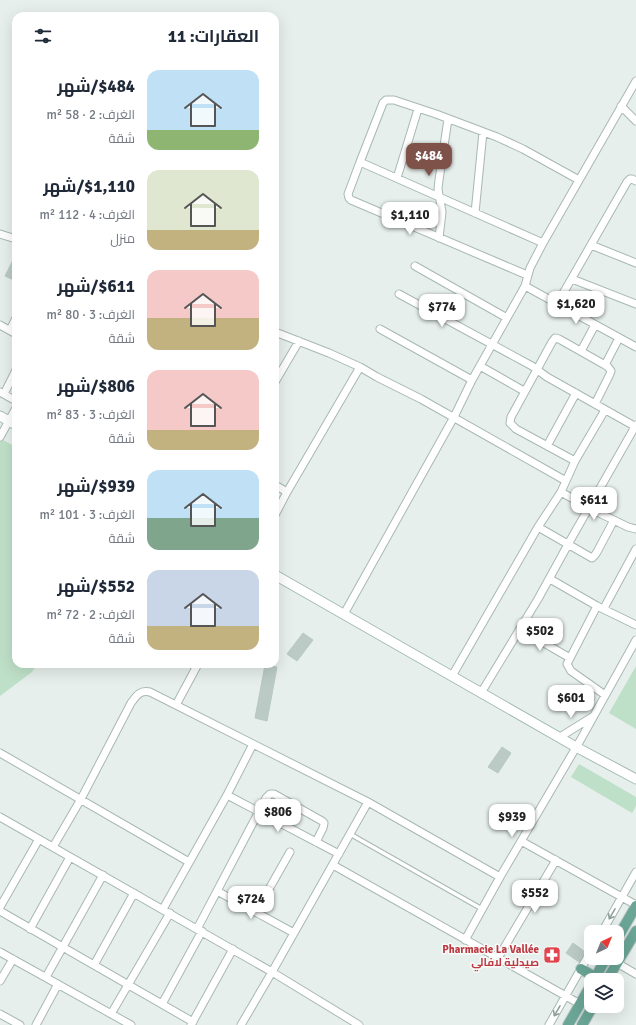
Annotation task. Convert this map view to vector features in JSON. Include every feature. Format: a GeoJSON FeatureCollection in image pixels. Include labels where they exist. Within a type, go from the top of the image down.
{"type":"FeatureCollection","features":[{"type":"Feature","properties":{"kind":"main road"},"geometry":{"type":"LineString","coordinates":[[0,416],[12,423]]}},
{"type":"Feature","properties":{"kind":"main road"},"geometry":{"type":"LineString","coordinates":[[279,577],[560,738],[636,779]]}},
{"type":"Feature","properties":{"kind":"main road"},"geometry":{"type":"LineString","coordinates":[[624,926],[636,905]]}},
{"type":"Feature","properties":{"kind":"main road"},"geometry":{"type":"LineString","coordinates":[[624,951],[636,931]]}},
{"type":"Feature","properties":{"kind":"main road"},"geometry":{"type":"LineString","coordinates":[[581,969],[585,973]]}},
{"type":"Feature","properties":{"kind":"main road"},"geometry":{"type":"LineString","coordinates":[[568,1025],[584,997]]}},
{"type":"Feature","properties":{"kind":"main road"},"geometry":{"type":"LineString","coordinates":[[582,1025],[589,1013]]}},
{"type":"Feature","properties":{"kind":"street"},"geometry":{"type":"LineString","coordinates":[[344,614],[525,286],[527,275],[543,243],[636,82]]}},
{"type":"Feature","properties":{"kind":"street"},"geometry":{"type":"LineString","coordinates":[[527,275],[349,198],[348,194],[383,103],[386,100],[394,100],[497,137],[523,149],[579,180]]}},
{"type":"Feature","properties":{"kind":"street"},"geometry":{"type":"LineString","coordinates":[[622,106],[636,121]]}},
{"type":"Feature","properties":{"kind":"street"},"geometry":{"type":"LineString","coordinates":[[396,178],[418,109]]}},
{"type":"Feature","properties":{"kind":"street"},"geometry":{"type":"LineString","coordinates":[[440,238],[442,212],[438,180],[448,119]]}},
{"type":"Feature","properties":{"kind":"street"},"geometry":{"type":"LineString","coordinates":[[475,213],[483,132]]}},
{"type":"Feature","properties":{"kind":"street"},"geometry":{"type":"LineString","coordinates":[[360,162],[543,243]]}},
{"type":"Feature","properties":{"kind":"street"},"geometry":{"type":"LineString","coordinates":[[557,304],[627,182],[630,179],[636,181]]}},
{"type":"Feature","properties":{"kind":"street"},"geometry":{"type":"LineString","coordinates":[[0,234],[12,238]]}},
{"type":"Feature","properties":{"kind":"street"},"geometry":{"type":"LineString","coordinates":[[591,245],[636,263]]}},
{"type":"Feature","properties":{"kind":"street"},"geometry":{"type":"LineString","coordinates":[[414,266],[507,318]]}},
{"type":"Feature","properties":{"kind":"street"},"geometry":{"type":"LineString","coordinates":[[572,279],[636,304]]}},
{"type":"Feature","properties":{"kind":"street"},"geometry":{"type":"LineString","coordinates":[[525,286],[636,347]]}},
{"type":"Feature","properties":{"kind":"street"},"geometry":{"type":"LineString","coordinates":[[399,294],[493,344],[537,369],[546,377],[636,426],[568,544],[550,579],[481,693]]}},
{"type":"Feature","properties":{"kind":"street"},"geometry":{"type":"LineString","coordinates":[[0,325],[12,331]]}},
{"type":"Feature","properties":{"kind":"street"},"geometry":{"type":"LineString","coordinates":[[581,351],[595,325]]}},
{"type":"Feature","properties":{"kind":"street"},"geometry":{"type":"LineString","coordinates":[[380,329],[472,380]]}},
{"type":"Feature","properties":{"kind":"street"},"geometry":{"type":"LineString","coordinates":[[279,334],[360,367],[454,417],[566,481]]}},
{"type":"Feature","properties":{"kind":"street"},"geometry":{"type":"LineString","coordinates":[[575,461],[516,429],[510,423],[511,416],[524,391],[555,338],[605,365],[611,371],[595,404]]}},
{"type":"Feature","properties":{"kind":"street"},"geometry":{"type":"LineString","coordinates":[[605,365],[619,338]]}},
{"type":"Feature","properties":{"kind":"street"},"geometry":{"type":"LineString","coordinates":[[279,375],[299,341]]}},
{"type":"Feature","properties":{"kind":"street"},"geometry":{"type":"LineString","coordinates":[[480,366],[524,391]]}},
{"type":"Feature","properties":{"kind":"street"},"geometry":{"type":"LineString","coordinates":[[279,507],[360,367]]}},
{"type":"Feature","properties":{"kind":"street"},"geometry":{"type":"LineString","coordinates":[[12,377],[2,393],[12,399]]}},
{"type":"Feature","properties":{"kind":"street"},"geometry":{"type":"LineString","coordinates":[[547,446],[576,393]]}},
{"type":"Feature","properties":{"kind":"street"},"geometry":{"type":"LineString","coordinates":[[452,676],[538,527],[561,492],[575,461],[605,410]]}},
{"type":"Feature","properties":{"kind":"street"},"geometry":{"type":"LineString","coordinates":[[0,437],[12,423]]}},
{"type":"Feature","properties":{"kind":"street"},"geometry":{"type":"LineString","coordinates":[[279,487],[287,492]]}},
{"type":"Feature","properties":{"kind":"street"},"geometry":{"type":"LineString","coordinates":[[561,492],[614,520],[635,527]]}},
{"type":"Feature","properties":{"kind":"street"},"geometry":{"type":"LineString","coordinates":[[538,527],[592,558],[597,552],[614,520]]}},
{"type":"Feature","properties":{"kind":"street"},"geometry":{"type":"LineString","coordinates":[[605,694],[571,671],[567,664],[636,549]]}},
{"type":"Feature","properties":{"kind":"street"},"geometry":{"type":"LineString","coordinates":[[628,563],[636,567]]}},
{"type":"Feature","properties":{"kind":"street"},"geometry":{"type":"LineString","coordinates":[[550,579],[636,625]]}},
{"type":"Feature","properties":{"kind":"street"},"geometry":{"type":"LineString","coordinates":[[520,629],[570,658]]}},
{"type":"Feature","properties":{"kind":"street"},"geometry":{"type":"LineString","coordinates":[[465,940],[636,640]]}},
{"type":"Feature","properties":{"kind":"street"},"geometry":{"type":"LineString","coordinates":[[176,705],[196,668]]}},
{"type":"Feature","properties":{"kind":"street"},"geometry":{"type":"LineString","coordinates":[[53,847],[81,799],[132,703],[141,691],[146,691],[368,802],[500,877]]}},
{"type":"Feature","properties":{"kind":"street"},"geometry":{"type":"LineString","coordinates":[[560,738],[592,717]]}},
{"type":"Feature","properties":{"kind":"street"},"geometry":{"type":"LineString","coordinates":[[163,909],[253,744]]}},
{"type":"Feature","properties":{"kind":"street"},"geometry":{"type":"LineString","coordinates":[[0,753],[189,862]]}},
{"type":"Feature","properties":{"kind":"street"},"geometry":{"type":"LineString","coordinates":[[162,1004],[217,891],[268,796],[274,794],[322,821],[324,823],[323,828],[316,842]]}},
{"type":"Feature","properties":{"kind":"street"},"geometry":{"type":"LineString","coordinates":[[226,795],[338,854]]}},
{"type":"Feature","properties":{"kind":"street"},"geometry":{"type":"LineString","coordinates":[[241,1025],[368,802]]}},
{"type":"Feature","properties":{"kind":"street"},"geometry":{"type":"LineString","coordinates":[[0,816],[234,949],[359,1025]]}},
{"type":"Feature","properties":{"kind":"street"},"geometry":{"type":"LineString","coordinates":[[0,907],[3,895],[39,839]]}},
{"type":"Feature","properties":{"kind":"street"},"geometry":{"type":"LineString","coordinates":[[521,840],[636,905]]}},
{"type":"Feature","properties":{"kind":"street"},"geometry":{"type":"LineString","coordinates":[[256,912],[290,852]]}},
{"type":"Feature","properties":{"kind":"street"},"geometry":{"type":"LineString","coordinates":[[30,929],[70,857]]}},
{"type":"Feature","properties":{"kind":"street"},"geometry":{"type":"LineString","coordinates":[[498,958],[556,860]]}},
{"type":"Feature","properties":{"kind":"street"},"geometry":{"type":"LineString","coordinates":[[332,864],[580,1004]]}},
{"type":"Feature","properties":{"kind":"street"},"geometry":{"type":"LineString","coordinates":[[606,925],[636,872]]}},
{"type":"Feature","properties":{"kind":"street"},"geometry":{"type":"LineString","coordinates":[[46,977],[103,875]]}},
{"type":"Feature","properties":{"kind":"street"},"geometry":{"type":"LineString","coordinates":[[217,891],[294,933]]}},
{"type":"Feature","properties":{"kind":"street"},"geometry":{"type":"LineString","coordinates":[[94,965],[134,893]]}},
{"type":"Feature","properties":{"kind":"street"},"geometry":{"type":"LineString","coordinates":[[0,912],[162,1004],[192,1023],[234,949]]}},
{"type":"Feature","properties":{"kind":"street"},"geometry":{"type":"LineString","coordinates":[[111,1014],[170,913]]}},
{"type":"Feature","properties":{"kind":"street"},"geometry":{"type":"LineString","coordinates":[[0,952],[131,1025]]}},
{"type":"Feature","properties":{"kind":"street"},"geometry":{"type":"LineString","coordinates":[[0,981],[13,959]]}},
{"type":"Feature","properties":{"kind":"street"},"geometry":{"type":"LineString","coordinates":[[549,1025],[584,964]]}},
{"type":"Feature","properties":{"kind":"street"},"geometry":{"type":"LineString","coordinates":[[620,965],[636,974]]}},
{"type":"Feature","properties":{"kind":"street"},"geometry":{"type":"LineString","coordinates":[[36,1025],[58,984]]}},
{"type":"Feature","properties":{"kind":"street"},"geometry":{"type":"LineString","coordinates":[[0,1014],[20,1025]]}},
{"type":"Feature","properties":{"kind":"lane"},"geometry":{"type":"LineString","coordinates":[[350,834],[482,909]]}},
{"type":"Feature","properties":{"kind":"green space"},"geometry":{"type":"Polygon","coordinates":[[[1,439],[12,445],[12,668],[34,668],[32,672],[0,696],[1,439]]]}},
{"type":"Feature","properties":{"kind":"green space"},"geometry":{"type":"Polygon","coordinates":[[[636,666],[636,729],[609,713],[636,666]]]}},
{"type":"Feature","properties":{"kind":"green space"},"geometry":{"type":"Polygon","coordinates":[[[579,764],[636,797],[636,806],[632,813],[571,777],[579,764]]]}},
{"type":"Feature","properties":{"kind":"building"},"geometry":{"type":"Polygon","coordinates":[[[12,262],[12,279],[5,276],[12,262]]]}},
{"type":"Feature","properties":{"kind":"building"},"geometry":{"type":"Polygon","coordinates":[[[303,633],[313,640],[297,661],[287,654],[303,633]]]}},
{"type":"Feature","properties":{"kind":"building"},"geometry":{"type":"Polygon","coordinates":[[[264,668],[277,668],[267,721],[255,718],[264,668]]]}},
{"type":"Feature","properties":{"kind":"building"},"geometry":{"type":"Polygon","coordinates":[[[502,747],[511,753],[498,773],[488,767],[502,747]]]}},
{"type":"Feature","properties":{"kind":"building"},"geometry":{"type":"Polygon","coordinates":[[[573,943],[584,951],[584,961],[582,964],[566,953],[573,943]]]}},
{"type":"Feature","properties":{"kind":"place","name":"Pharmacie La Vallée صيدلية لافالي"},"geometry":{"type":"Point","coordinates":[552,955]}}]}
